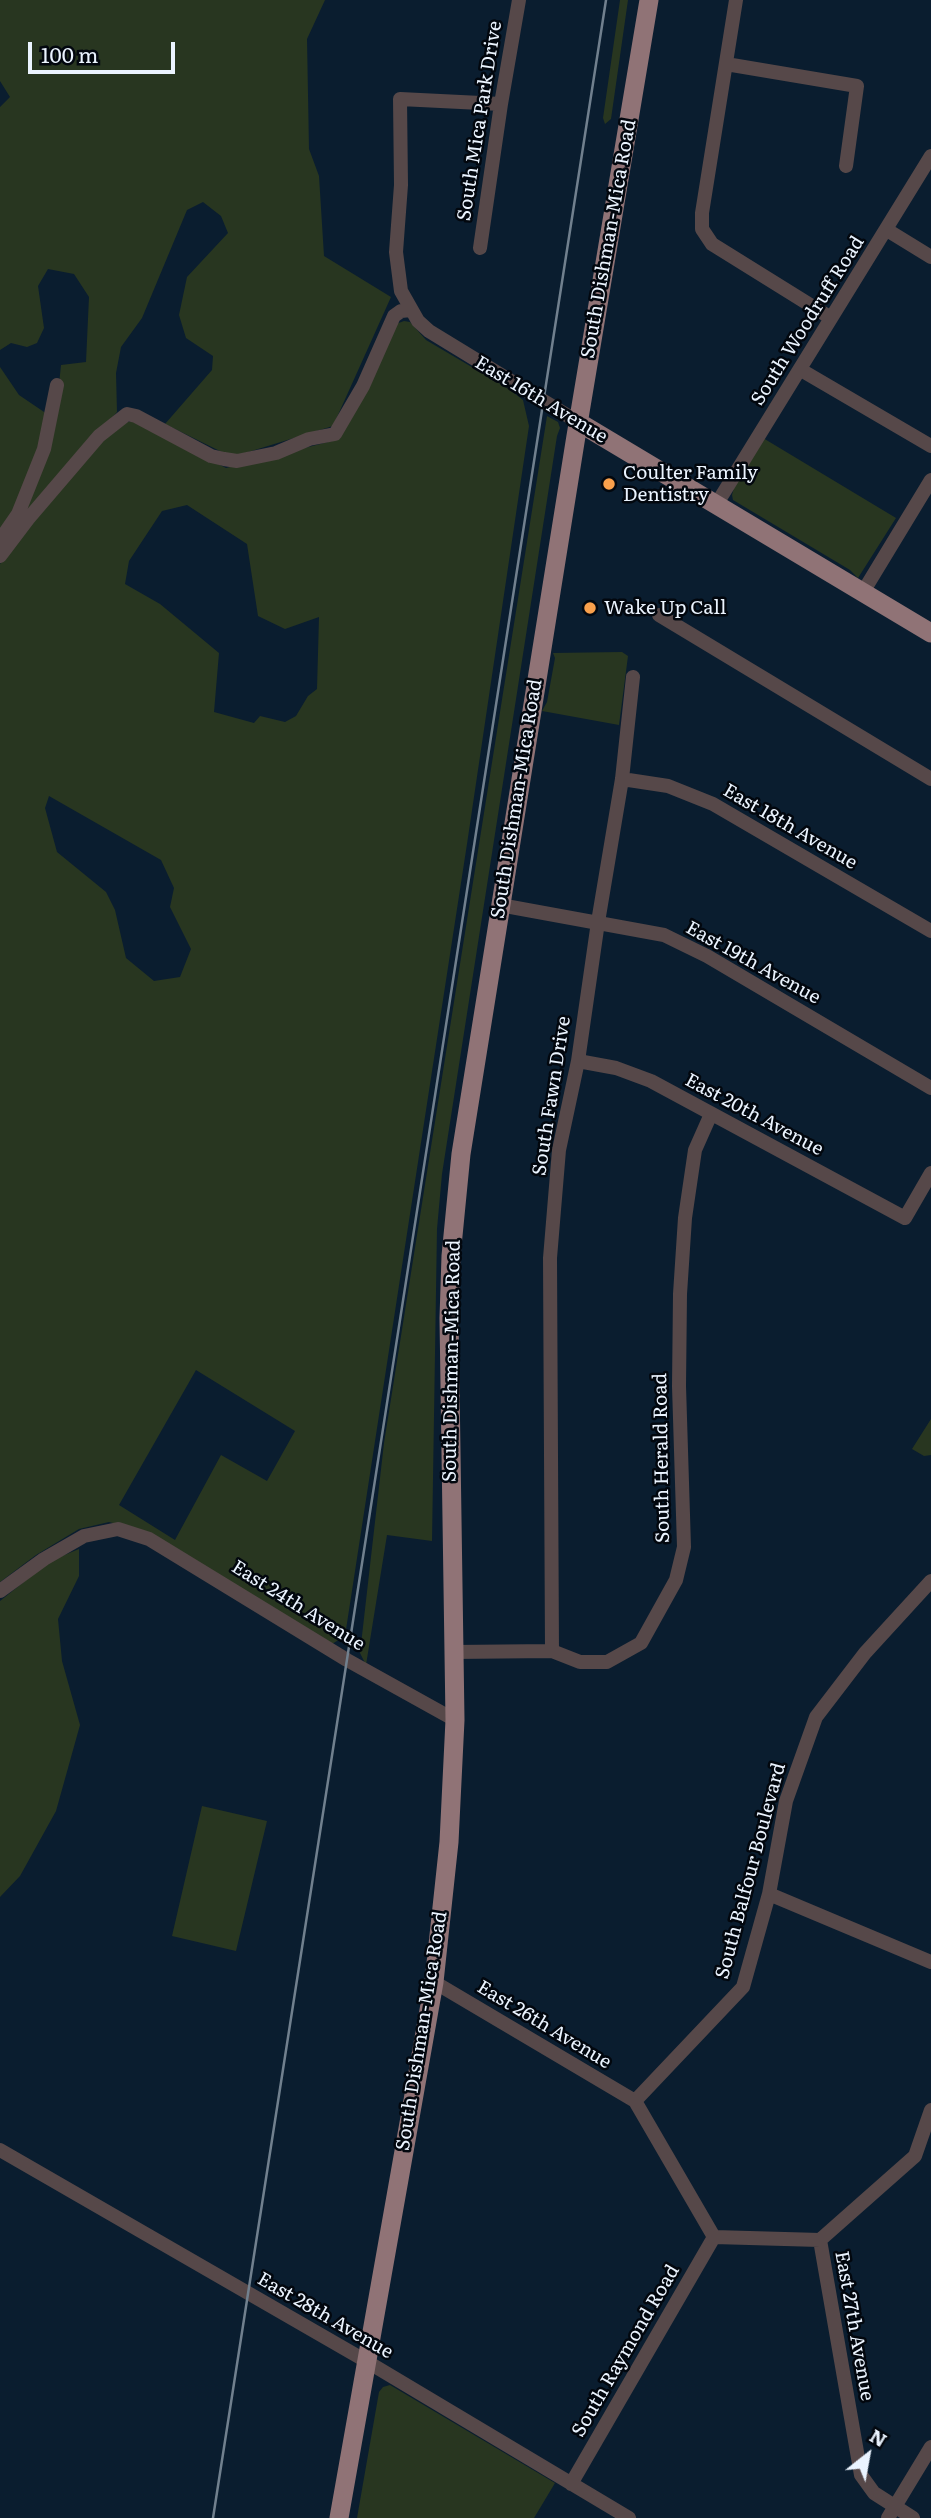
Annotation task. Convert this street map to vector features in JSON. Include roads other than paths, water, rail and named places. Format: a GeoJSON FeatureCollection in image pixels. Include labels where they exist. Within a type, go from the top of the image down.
{"type":"FeatureCollection","features":[{"type":"Feature","properties":{"kind":"main road","name":"South Dishman-Mica Road"},"geometry":{"type":"LineString","coordinates":[[339,2518],[434,1982],[449,1842],[455,1720],[449,1318],[451,1256],[461,1154],[578,422],[649,0]]}},
{"type":"Feature","properties":{"kind":"main road","name":"East 16th Avenue"},"geometry":{"type":"LineString","coordinates":[[578,422],[931,634]]}},
{"type":"Feature","properties":{"kind":"street","name":"South Mica Park Drive"},"geometry":{"type":"LineString","coordinates":[[480,248],[519,0]]}},
{"type":"Feature","properties":{"kind":"street"},"geometry":{"type":"LineString","coordinates":[[736,0],[702,214],[702,229],[712,244],[831,318]]}},
{"type":"Feature","properties":{"kind":"street"},"geometry":{"type":"LineString","coordinates":[[726,64],[857,86],[846,166]]}},
{"type":"Feature","properties":{"kind":"street"},"geometry":{"type":"LineString","coordinates":[[0,556],[28,519],[103,432],[127,414],[224,460],[237,461],[276,453],[309,439],[335,434],[363,386],[394,316],[401,311],[411,310],[401,291],[396,252],[401,185],[400,99],[501,104]]}},
{"type":"Feature","properties":{"kind":"street","name":"South Woodruff Road"},"geometry":{"type":"LineString","coordinates":[[716,505],[931,156]]}},
{"type":"Feature","properties":{"kind":"street"},"geometry":{"type":"LineString","coordinates":[[887,230],[931,257]]}},
{"type":"Feature","properties":{"kind":"street","name":"East 16th Avenue"},"geometry":{"type":"LineString","coordinates":[[411,310],[429,331],[578,422]]}},
{"type":"Feature","properties":{"kind":"street"},"geometry":{"type":"LineString","coordinates":[[801,370],[931,446]]}},
{"type":"Feature","properties":{"kind":"street"},"geometry":{"type":"LineString","coordinates":[[0,540],[18,514],[44,449],[57,385]]}},
{"type":"Feature","properties":{"kind":"street"},"geometry":{"type":"LineString","coordinates":[[863,592],[931,480]]}},
{"type":"Feature","properties":{"kind":"street"},"geometry":{"type":"LineString","coordinates":[[659,615],[931,779]]}},
{"type":"Feature","properties":{"kind":"street","name":"South Fawn Drive"},"geometry":{"type":"LineString","coordinates":[[552,1651],[550,1258],[559,1150],[578,1061],[622,779],[633,677]]}},
{"type":"Feature","properties":{"kind":"street","name":"East 18th Avenue"},"geometry":{"type":"LineString","coordinates":[[622,779],[668,786],[713,804],[931,931]]}},
{"type":"Feature","properties":{"kind":"street","name":"East 19th Avenue"},"geometry":{"type":"LineString","coordinates":[[500,905],[664,935],[707,956],[931,1088]]}},
{"type":"Feature","properties":{"kind":"street","name":"East 20th Avenue"},"geometry":{"type":"LineString","coordinates":[[578,1061],[616,1068],[651,1081],[905,1218],[931,1173]]}},
{"type":"Feature","properties":{"kind":"street","name":"South Herald Road"},"geometry":{"type":"LineString","coordinates":[[453,1652],[552,1651],[580,1662],[607,1662],[641,1643],[676,1580],[684,1547],[679,1373],[685,1217],[695,1150],[711,1114]]}},
{"type":"Feature","properties":{"kind":"street","name":"East 24th Avenue"},"geometry":{"type":"LineString","coordinates":[[0,1591],[44,1559],[85,1536],[118,1529],[149,1539],[346,1660],[455,1720]]}},
{"type":"Feature","properties":{"kind":"street","name":"South Balfour Boulevard"},"geometry":{"type":"LineString","coordinates":[[635,2101],[743,1987],[769,1894],[786,1801],[816,1717],[865,1653],[931,1581]]}},
{"type":"Feature","properties":{"kind":"street"},"geometry":{"type":"LineString","coordinates":[[769,1894],[931,1962]]}},
{"type":"Feature","properties":{"kind":"street","name":"East 26th Avenue"},"geometry":{"type":"LineString","coordinates":[[434,1982],[635,2101]]}},
{"type":"Feature","properties":{"kind":"street"},"geometry":{"type":"LineString","coordinates":[[635,2101],[714,2237],[820,2240],[915,2156],[931,2110]]}},
{"type":"Feature","properties":{"kind":"street","name":"East 28th Avenue"},"geometry":{"type":"LineString","coordinates":[[0,2150],[366,2361],[629,2518]]}},
{"type":"Feature","properties":{"kind":"street","name":"South Raymond Road"},"geometry":{"type":"LineString","coordinates":[[572,2484],[714,2237]]}},
{"type":"Feature","properties":{"kind":"street","name":"East 27th Avenue"},"geometry":{"type":"LineString","coordinates":[[820,2240],[862,2476],[892,2513],[913,2518]]}},
{"type":"Feature","properties":{"kind":"street"},"geometry":{"type":"LineString","coordinates":[[892,2513],[931,2447]]}},
{"type":"Feature","properties":{"kind":"railway"},"geometry":{"type":"LineString","coordinates":[[213,2518],[606,0]]}},
{"type":"Feature","properties":{"kind":"place","name":"Coulter Family Dentistry"},"geometry":{"type":"Point","coordinates":[609,484]}},
{"type":"Feature","properties":{"kind":"place","name":"Wake Up Call"},"geometry":{"type":"Point","coordinates":[590,608]}}]}
